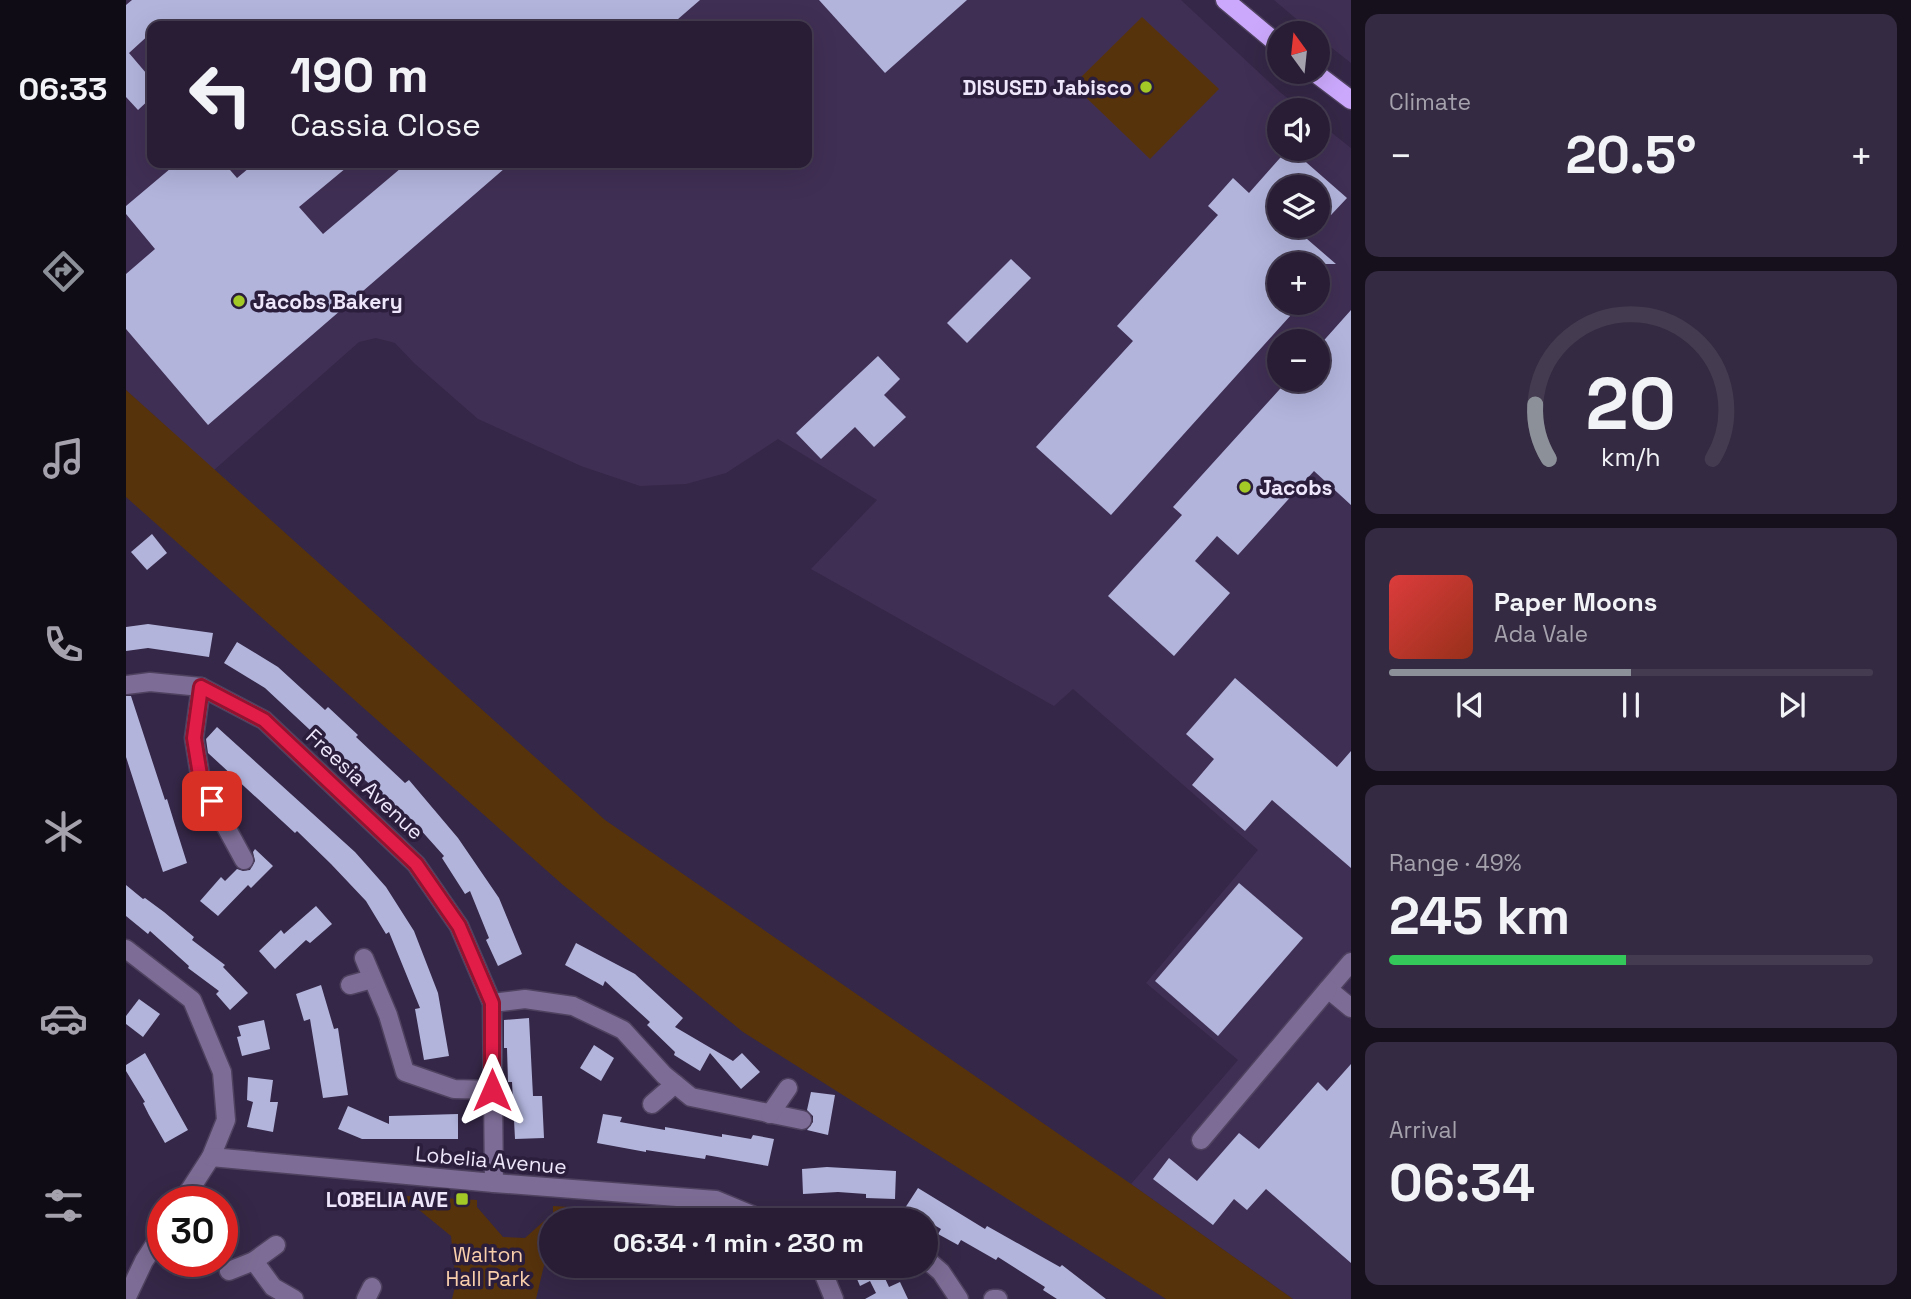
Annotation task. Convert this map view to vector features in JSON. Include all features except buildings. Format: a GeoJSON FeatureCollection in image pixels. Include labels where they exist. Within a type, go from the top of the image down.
{"type":"FeatureCollection","features":[{"type":"Feature","properties":{"kind":"main road"},"geometry":{"type":"LineString","coordinates":[[1225,0],[1267,35]]}},
{"type":"Feature","properties":{"kind":"main road"},"geometry":{"type":"LineString","coordinates":[[1330,84],[1351,100]]}},
{"type":"Feature","properties":{"kind":"street","name":"Freesia Avenue"},"geometry":{"type":"LineString","coordinates":[[126,685],[150,682],[201,687],[264,720],[416,864],[459,926],[492,1003],[494,1183]]}},
{"type":"Feature","properties":{"kind":"street"},"geometry":{"type":"LineString","coordinates":[[201,687],[194,738],[201,781],[244,860]]}},
{"type":"Feature","properties":{"kind":"street"},"geometry":{"type":"LineString","coordinates":[[126,949],[191,1000],[222,1072],[226,1120],[211,1157],[192,1186]]}},
{"type":"Feature","properties":{"kind":"street"},"geometry":{"type":"LineString","coordinates":[[364,958],[388,1015],[405,1072],[454,1089],[492,1090]]}},
{"type":"Feature","properties":{"kind":"street"},"geometry":{"type":"LineString","coordinates":[[1201,1140],[1351,962]]}},
{"type":"Feature","properties":{"kind":"street"},"geometry":{"type":"LineString","coordinates":[[350,985],[372,979]]}},
{"type":"Feature","properties":{"kind":"street"},"geometry":{"type":"LineString","coordinates":[[1328,989],[1351,1009]]}},
{"type":"Feature","properties":{"kind":"street"},"geometry":{"type":"LineString","coordinates":[[492,1003],[525,999],[573,1006],[622,1030],[664,1075],[691,1097],[802,1121]]}},
{"type":"Feature","properties":{"kind":"street"},"geometry":{"type":"LineString","coordinates":[[652,1104],[675,1084]]}},
{"type":"Feature","properties":{"kind":"street"},"geometry":{"type":"LineString","coordinates":[[770,1114],[788,1088]]}},
{"type":"Feature","properties":{"kind":"street","name":"Lobelia Avenue"},"geometry":{"type":"LineString","coordinates":[[211,1157],[716,1200],[735,1208]]}},
{"type":"Feature","properties":{"kind":"street"},"geometry":{"type":"LineString","coordinates":[[238,1267],[254,1261],[276,1245]]}},
{"type":"Feature","properties":{"kind":"street"},"geometry":{"type":"LineString","coordinates":[[127,1299],[147,1256]]}},
{"type":"Feature","properties":{"kind":"street"},"geometry":{"type":"LineString","coordinates":[[254,1261],[273,1287],[294,1299]]}},
{"type":"Feature","properties":{"kind":"street"},"geometry":{"type":"LineString","coordinates":[[938,1269],[959,1299]]}},
{"type":"Feature","properties":{"kind":"street"},"geometry":{"type":"LineString","coordinates":[[825,1278],[834,1299]]}},
{"type":"Feature","properties":{"kind":"shaded area"},"geometry":{"type":"Polygon","coordinates":[[[126,0],[1181,0],[1267,80],[1267,84],[1271,84],[1287,98],[1267,98],[1267,161],[1330,161],[1330,131],[1351,148],[1351,1299],[1293,1299],[1131,1184],[1238,1060],[1146,983],[1258,850],[1073,689],[1054,706],[811,569],[877,500],[778,439],[726,473],[686,484],[640,486],[581,466],[478,419],[395,343],[376,338],[359,342],[214,470],[126,390],[126,0]]]}},
{"type":"Feature","properties":{"kind":"shaded area"},"geometry":{"type":"Polygon","coordinates":[[[1274,0],[1351,0],[1351,63],[1330,46],[1330,21],[1299,21],[1274,0]]]}},
{"type":"Feature","properties":{"kind":"green space","name":"DISUSED Jabisco"},"geometry":{"type":"Polygon","coordinates":[[[1142,17],[1219,89],[1150,159],[1073,85],[1142,17]]]}},
{"type":"Feature","properties":{"kind":"green space"},"geometry":{"type":"Polygon","coordinates":[[[126,390],[605,820],[1293,1299],[1166,1299],[743,1032],[563,885],[126,497],[126,390]]]}},
{"type":"Feature","properties":{"kind":"green space","name":"Walton Hall Park"},"geometry":{"type":"Polygon","coordinates":[[[391,1195],[477,1200],[477,1207],[503,1237],[525,1238],[539,1226],[541,1278],[536,1299],[452,1299],[456,1283],[451,1236],[418,1209],[391,1195]]]}},
{"type":"Feature","properties":{"kind":"green space","name":"Walton Hall Park"},"geometry":{"type":"Polygon","coordinates":[[[553,1206],[584,1208],[553,1208],[553,1206]]]}},
{"type":"Feature","properties":{"kind":"place","name":"DISUSED Jabisco"},"geometry":{"type":"Point","coordinates":[1146,87]}},
{"type":"Feature","properties":{"kind":"place","name":"Jacobs Bakery"},"geometry":{"type":"Point","coordinates":[239,301]}},
{"type":"Feature","properties":{"kind":"place","name":"Jacobs"},"geometry":{"type":"Point","coordinates":[1245,487]}},
{"type":"Feature","properties":{"kind":"place","name":"LOBELIA AVE"},"geometry":{"type":"Point","coordinates":[462,1199]}},
{"type":"Feature","properties":{"kind":"route"},"geometry":{"type":"LineString","coordinates":[[212,801],[201,781],[194,738],[201,687],[264,720],[416,864],[459,926],[492,1003],[492,1090]]}}]}
